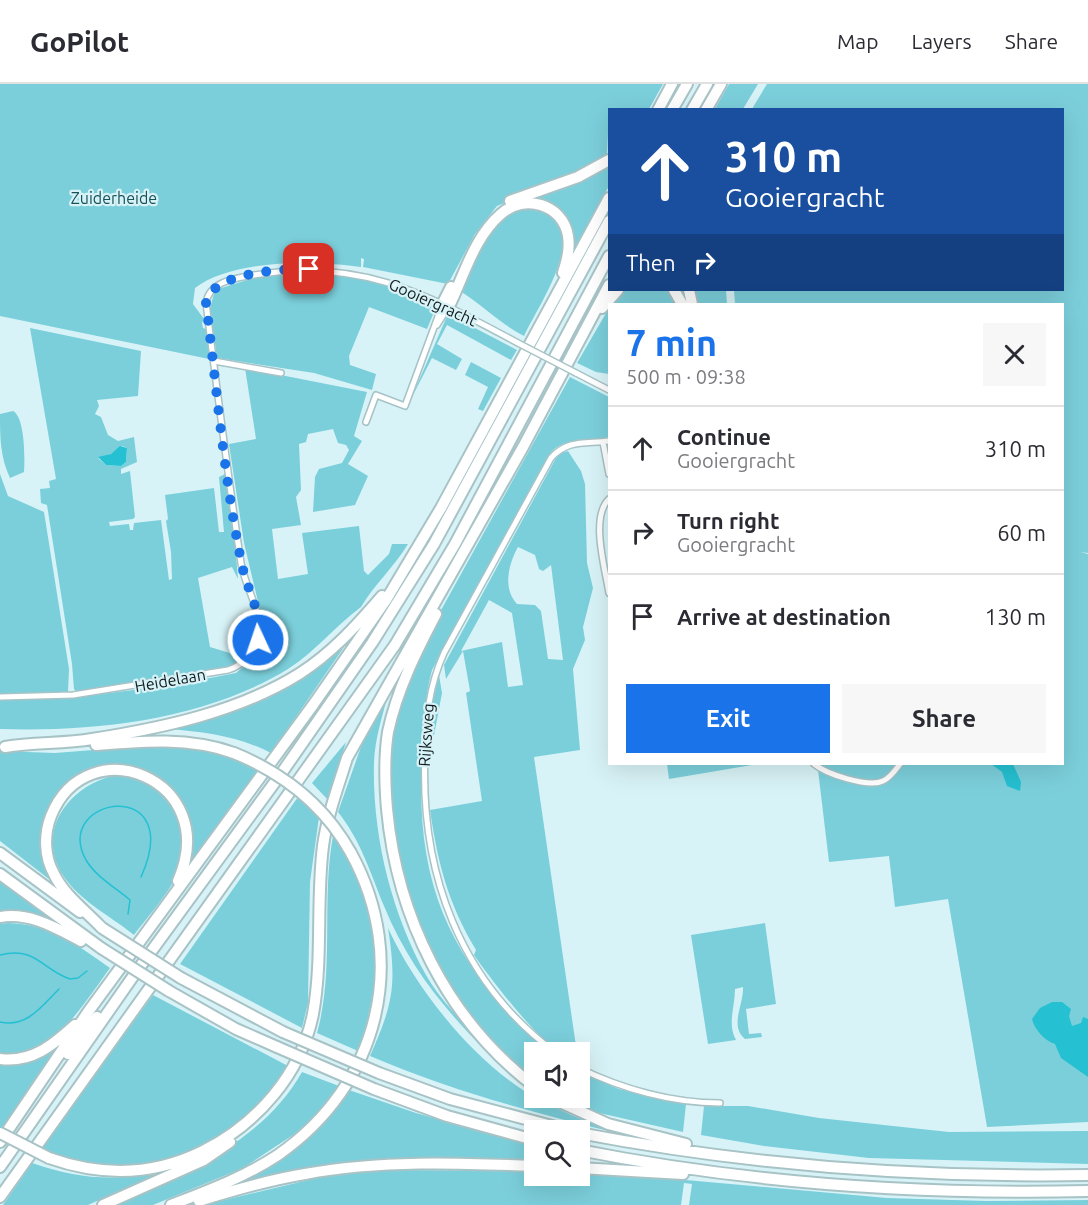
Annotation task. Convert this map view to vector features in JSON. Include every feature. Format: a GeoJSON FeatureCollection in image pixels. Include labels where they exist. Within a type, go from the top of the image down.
{"type":"FeatureCollection","features":[{"type":"Feature","properties":{"kind":"highway"},"geometry":{"type":"LineString","coordinates":[[673,108],[687,84]]}},
{"type":"Feature","properties":{"kind":"highway"},"geometry":{"type":"LineString","coordinates":[[693,108],[707,84]]}},
{"type":"Feature","properties":{"kind":"highway"},"geometry":{"type":"LineString","coordinates":[[707,108],[721,84]]}},
{"type":"Feature","properties":{"kind":"highway"},"geometry":{"type":"LineString","coordinates":[[657,108],[670,89]]}},
{"type":"Feature","properties":{"kind":"highway"},"geometry":{"type":"LineString","coordinates":[[446,304],[466,254],[495,211],[514,200],[591,171],[608,161]]}},
{"type":"Feature","properties":{"kind":"highway"},"geometry":{"type":"LineString","coordinates":[[0,1142],[5,1130],[88,1012],[313,705],[404,571],[456,481],[608,200]]}},
{"type":"Feature","properties":{"kind":"highway"},"geometry":{"type":"LineString","coordinates":[[446,304],[472,255],[496,219],[510,208],[526,203],[543,205],[558,214],[568,234],[569,251],[556,293]]}},
{"type":"Feature","properties":{"kind":"highway"},"geometry":{"type":"LineString","coordinates":[[0,1167],[134,975],[284,771],[372,643],[422,564],[492,440],[608,222]]}},
{"type":"Feature","properties":{"kind":"highway"},"geometry":{"type":"LineString","coordinates":[[0,1197],[395,645],[455,544],[608,258]]}},
{"type":"Feature","properties":{"kind":"highway"},"geometry":{"type":"LineString","coordinates":[[5,1130],[48,1158],[85,1169],[143,1170],[193,1156],[248,1121],[282,1086],[302,1049],[313,1014],[323,845],[331,806],[347,758],[456,567],[608,287]]}},
{"type":"Feature","properties":{"kind":"highway"},"geometry":{"type":"LineString","coordinates":[[588,324],[617,291]]}},
{"type":"Feature","properties":{"kind":"highway"},"geometry":{"type":"LineString","coordinates":[[456,567],[397,699],[388,734],[386,761],[389,830],[395,864],[409,911],[440,978],[479,1035],[524,1078]]}},
{"type":"Feature","properties":{"kind":"highway"},"geometry":{"type":"LineString","coordinates":[[3,747],[90,740],[157,728],[213,711],[272,689],[300,673],[346,637],[404,571]]}},
{"type":"Feature","properties":{"kind":"highway"},"geometry":{"type":"LineString","coordinates":[[3,747],[51,748],[153,740],[200,744],[234,753],[260,764],[303,794],[333,826],[351,852],[365,881],[375,914],[381,965],[373,1028],[355,1071],[344,1090],[321,1117],[277,1155],[232,1180],[171,1205]]}},
{"type":"Feature","properties":{"kind":"highway"},"geometry":{"type":"LineString","coordinates":[[102,928],[59,883],[50,864],[46,845],[49,822],[58,801],[67,790],[87,777],[113,770],[140,774],[162,786],[176,801],[184,817],[188,843],[183,870],[171,898]]}},
{"type":"Feature","properties":{"kind":"highway"},"geometry":{"type":"LineString","coordinates":[[0,853],[102,928],[181,978],[283,1032],[380,1073],[450,1099],[529,1120]]}},
{"type":"Feature","properties":{"kind":"highway"},"geometry":{"type":"LineString","coordinates":[[0,874],[94,945],[236,1029],[374,1089],[447,1116],[524,1137]]}},
{"type":"Feature","properties":{"kind":"highway"},"geometry":{"type":"LineString","coordinates":[[0,917],[19,916],[40,921],[94,945]]}},
{"type":"Feature","properties":{"kind":"highway"},"geometry":{"type":"LineString","coordinates":[[103,1205],[204,1160],[251,1125],[283,1090],[305,1050],[316,1011],[321,959],[319,926]]}},
{"type":"Feature","properties":{"kind":"highway"},"geometry":{"type":"LineString","coordinates":[[5,1130],[134,975]]}},
{"type":"Feature","properties":{"kind":"highway"},"geometry":{"type":"LineString","coordinates":[[0,1059],[29,1058],[42,1052],[88,1012]]}},
{"type":"Feature","properties":{"kind":"highway"},"geometry":{"type":"LineString","coordinates":[[570,1108],[586,1116],[636,1133],[777,1163]]}},
{"type":"Feature","properties":{"kind":"highway"},"geometry":{"type":"LineString","coordinates":[[590,1135],[654,1147],[777,1163],[916,1172],[1088,1174]]}},
{"type":"Feature","properties":{"kind":"highway"},"geometry":{"type":"LineString","coordinates":[[590,1152],[734,1175]]}},
{"type":"Feature","properties":{"kind":"highway"},"geometry":{"type":"LineString","coordinates":[[184,1205],[257,1184],[337,1169],[382,1165],[524,1166]]}},
{"type":"Feature","properties":{"kind":"highway"},"geometry":{"type":"LineString","coordinates":[[590,1168],[734,1175],[905,1188],[1088,1191]]}},
{"type":"Feature","properties":{"kind":"street","name":"Gooiergracht"},"geometry":{"type":"LineString","coordinates":[[214,361],[206,303],[207,295],[214,287],[238,278],[294,269],[325,269],[387,281],[446,304],[608,389]]}},
{"type":"Feature","properties":{"kind":"street"},"geometry":{"type":"LineString","coordinates":[[366,422],[376,394],[405,406],[446,304]]}},
{"type":"Feature","properties":{"kind":"street"},"geometry":{"type":"LineString","coordinates":[[214,361],[281,373]]}},
{"type":"Feature","properties":{"kind":"street","name":"Heidelaan"},"geometry":{"type":"LineString","coordinates":[[0,698],[73,695],[228,670],[237,667],[254,649],[260,632],[256,609],[242,568],[221,436],[214,361]]}},
{"type":"Feature","properties":{"kind":"street"},"geometry":{"type":"LineString","coordinates":[[604,441],[608,467]]}},
{"type":"Feature","properties":{"kind":"street","name":"Rijksweg"},"geometry":{"type":"LineString","coordinates":[[544,1042],[520,1021],[491,987],[448,915],[438,889],[426,831],[423,788],[426,714],[434,675],[444,653],[551,458],[560,448],[604,441]]}},
{"type":"Feature","properties":{"kind":"street"},"geometry":{"type":"LineString","coordinates":[[608,500],[602,505],[599,522],[608,586]]}},
{"type":"Feature","properties":{"kind":"street"},"geometry":{"type":"LineString","coordinates":[[815,765],[824,772],[873,782],[883,781],[899,765]]}},
{"type":"Feature","properties":{"kind":"street"},"geometry":{"type":"LineString","coordinates":[[590,1072],[632,1089],[698,1103],[720,1103]]}},
{"type":"Feature","properties":{"kind":"green space","name":"Zuiderheide"},"geometry":{"type":"Polygon","coordinates":[[[0,84],[663,84],[650,108],[608,108],[607,156],[579,171],[497,206],[475,234],[448,284],[363,267],[364,259],[361,258],[361,267],[298,263],[252,267],[230,272],[211,278],[195,288],[193,304],[204,319],[203,328],[206,329],[212,358],[209,359],[0,316],[0,84]]]}},
{"type":"Feature","properties":{"kind":"green space"},"geometry":{"type":"Polygon","coordinates":[[[729,84],[758,84],[744,108],[716,108],[729,84]]]}},
{"type":"Feature","properties":{"kind":"green space"},"geometry":{"type":"Polygon","coordinates":[[[767,84],[1088,84],[1088,553],[1080,552],[1088,554],[1088,1122],[987,1127],[948,899],[895,907],[889,856],[829,862],[818,770],[814,765],[1064,765],[1064,303],[735,303],[734,291],[1064,291],[1064,108],[753,108],[767,84]]]}},
{"type":"Feature","properties":{"kind":"green space"},"geometry":{"type":"Polygon","coordinates":[[[608,162],[608,188],[569,258],[568,227],[531,197],[608,162]]]}},
{"type":"Feature","properties":{"kind":"green space"},"geometry":{"type":"Polygon","coordinates":[[[528,206],[549,214],[560,227],[563,244],[552,282],[524,336],[458,290],[478,251],[493,229],[514,212],[528,206]]]}},
{"type":"Feature","properties":{"kind":"green space"},"geometry":{"type":"Polygon","coordinates":[[[324,271],[372,279],[437,305],[427,329],[369,307],[349,356],[350,365],[376,374],[372,390],[314,373],[217,358],[210,308],[215,290],[273,272],[324,271]]]}},
{"type":"Feature","properties":{"kind":"green space"},"geometry":{"type":"Polygon","coordinates":[[[624,291],[670,291],[676,303],[613,303],[624,291]]]}},
{"type":"Feature","properties":{"kind":"green space"},"geometry":{"type":"Polygon","coordinates":[[[694,291],[726,291],[727,303],[697,303],[694,291]]]}},
{"type":"Feature","properties":{"kind":"green space"},"geometry":{"type":"Polygon","coordinates":[[[608,310],[608,374],[596,372],[577,363],[608,310]]]}},
{"type":"Feature","properties":{"kind":"green space"},"geometry":{"type":"Polygon","coordinates":[[[448,314],[517,350],[511,360],[447,325],[437,344],[462,359],[456,370],[432,358],[410,401],[448,314]]]}},
{"type":"Feature","properties":{"kind":"green space"},"geometry":{"type":"Polygon","coordinates":[[[30,328],[141,351],[138,396],[97,400],[99,406],[95,414],[101,417],[108,435],[118,441],[134,437],[137,462],[121,469],[121,474],[130,471],[135,517],[109,522],[110,526],[129,524],[130,530],[133,530],[134,523],[161,520],[169,580],[172,579],[165,495],[214,488],[219,532],[224,532],[219,477],[225,474],[229,505],[232,505],[238,579],[232,567],[198,578],[210,647],[233,654],[235,649],[252,649],[233,666],[77,692],[74,689],[47,505],[41,503],[40,489],[50,488],[49,481],[56,479],[30,328]],[[122,446],[111,454],[98,458],[106,465],[121,466],[126,462],[127,448],[122,446]]]}},
{"type":"Feature","properties":{"kind":"green space"},"geometry":{"type":"Polygon","coordinates":[[[471,362],[501,378],[483,411],[478,409],[488,387],[465,375],[471,362]]]}},
{"type":"Feature","properties":{"kind":"green space"},"geometry":{"type":"Polygon","coordinates":[[[245,368],[367,392],[354,436],[362,441],[348,464],[368,476],[355,505],[313,512],[315,477],[319,469],[342,463],[349,450],[346,445],[338,443],[333,429],[308,434],[306,442],[299,444],[301,490],[296,497],[301,525],[272,529],[278,579],[308,574],[302,533],[359,526],[364,571],[368,575],[389,554],[392,544],[408,544],[361,607],[298,662],[256,686],[185,711],[148,719],[73,728],[0,729],[0,699],[62,699],[173,685],[236,673],[255,657],[266,635],[244,543],[229,444],[256,439],[245,368]]]}},
{"type":"Feature","properties":{"kind":"green space"},"geometry":{"type":"Polygon","coordinates":[[[570,377],[608,396],[608,437],[568,442],[554,449],[549,455],[432,670],[426,704],[422,807],[426,849],[434,888],[448,924],[466,957],[489,989],[539,1042],[524,1042],[524,1075],[496,1051],[442,978],[403,887],[386,783],[391,718],[435,621],[570,377]]]}},
{"type":"Feature","properties":{"kind":"green space"},"geometry":{"type":"Polygon","coordinates":[[[13,411],[20,421],[22,430],[24,472],[10,478],[2,454],[0,414],[13,411]]]}},
{"type":"Feature","properties":{"kind":"green space"},"geometry":{"type":"Polygon","coordinates":[[[568,451],[581,471],[585,484],[587,563],[593,588],[583,627],[585,640],[573,669],[580,750],[534,757],[575,1042],[547,1042],[541,1037],[474,955],[476,950],[458,916],[445,883],[430,810],[482,801],[466,693],[470,691],[463,651],[446,679],[444,665],[556,458],[568,451]],[[518,547],[510,568],[508,583],[510,591],[517,604],[535,605],[541,611],[548,659],[563,660],[551,565],[543,571],[539,569],[535,555],[518,547]],[[489,600],[461,651],[502,642],[508,687],[523,685],[512,613],[489,600]]]}},
{"type":"Feature","properties":{"kind":"green space"},"geometry":{"type":"Polygon","coordinates":[[[0,474],[8,496],[44,512],[69,669],[68,693],[0,694],[0,474]]]}},
{"type":"Feature","properties":{"kind":"green space"},"geometry":{"type":"Polygon","coordinates":[[[344,647],[271,753],[246,742],[221,736],[169,729],[249,705],[302,678],[344,647]]]}},
{"type":"Feature","properties":{"kind":"green space"},"geometry":{"type":"Polygon","coordinates":[[[439,675],[442,693],[426,778],[430,714],[439,675]]]}},
{"type":"Feature","properties":{"kind":"green space"},"geometry":{"type":"Polygon","coordinates":[[[388,695],[377,736],[374,762],[376,817],[386,872],[403,925],[426,975],[447,1005],[488,1049],[486,1051],[455,1018],[415,966],[393,927],[359,846],[338,812],[363,741],[388,695]]]}},
{"type":"Feature","properties":{"kind":"green space"},"geometry":{"type":"Polygon","coordinates":[[[346,742],[328,800],[312,783],[346,742]]]}},
{"type":"Feature","properties":{"kind":"green space"},"geometry":{"type":"Polygon","coordinates":[[[157,745],[216,750],[259,769],[187,870],[191,831],[179,797],[160,779],[136,769],[110,768],[85,774],[64,787],[49,807],[43,834],[44,840],[63,890],[0,841],[0,751],[55,753],[157,745]]]}},
{"type":"Feature","properties":{"kind":"green space"},"geometry":{"type":"Polygon","coordinates":[[[667,765],[752,765],[669,779],[667,765]]]}},
{"type":"Feature","properties":{"kind":"green space"},"geometry":{"type":"Polygon","coordinates":[[[116,775],[149,785],[162,795],[172,806],[183,835],[183,852],[176,877],[166,894],[134,935],[74,889],[57,864],[53,846],[54,830],[60,814],[70,801],[83,789],[116,775]]]}},
{"type":"Feature","properties":{"kind":"green space"},"geometry":{"type":"Polygon","coordinates":[[[298,797],[319,817],[310,882],[308,1003],[302,1028],[180,964],[298,797]]]}},
{"type":"Feature","properties":{"kind":"green space"},"geometry":{"type":"Polygon","coordinates":[[[333,836],[349,861],[361,887],[370,913],[374,940],[375,967],[372,994],[367,1022],[358,1051],[317,1033],[327,960],[328,885],[333,836]]]}},
{"type":"Feature","properties":{"kind":"green space"},"geometry":{"type":"Polygon","coordinates":[[[0,879],[56,924],[0,917],[0,879]]]}},
{"type":"Feature","properties":{"kind":"green space"},"geometry":{"type":"Polygon","coordinates":[[[765,923],[776,1004],[746,1009],[749,1034],[761,1033],[762,1037],[745,1039],[740,1034],[738,1014],[743,987],[735,989],[732,1028],[736,1040],[708,1044],[691,935],[765,923]]]}},
{"type":"Feature","properties":{"kind":"green space"},"geometry":{"type":"Polygon","coordinates":[[[0,924],[37,927],[62,937],[110,968],[79,1011],[51,1041],[32,1051],[21,1053],[0,1053],[0,924]]]}},
{"type":"Feature","properties":{"kind":"green space"},"geometry":{"type":"Polygon","coordinates":[[[388,928],[413,974],[446,1019],[485,1060],[524,1091],[524,1108],[557,1108],[584,1120],[566,1120],[492,1100],[431,1080],[370,1056],[384,1022],[391,994],[391,948],[388,928]]]}},
{"type":"Feature","properties":{"kind":"green space"},"geometry":{"type":"Polygon","coordinates":[[[153,995],[288,1066],[275,1085],[241,1120],[200,1148],[177,1158],[154,1164],[119,1167],[63,1157],[41,1149],[153,995]]]}},
{"type":"Feature","properties":{"kind":"green space"},"geometry":{"type":"Polygon","coordinates":[[[65,1040],[0,1131],[0,1063],[35,1059],[65,1040]]]}},
{"type":"Feature","properties":{"kind":"green space"},"geometry":{"type":"Polygon","coordinates":[[[302,1072],[339,1086],[311,1120],[293,1135],[243,1168],[153,1205],[112,1205],[193,1167],[243,1137],[265,1119],[285,1097],[302,1072]]]}},
{"type":"Feature","properties":{"kind":"green space"},"geometry":{"type":"Polygon","coordinates":[[[590,1077],[619,1089],[686,1104],[683,1132],[577,1108],[590,1108],[590,1077]]]}},
{"type":"Feature","properties":{"kind":"green space"},"geometry":{"type":"Polygon","coordinates":[[[349,1090],[416,1113],[524,1143],[524,1160],[384,1159],[352,1163],[227,1188],[246,1180],[280,1160],[310,1135],[349,1090]]]}},
{"type":"Feature","properties":{"kind":"green space"},"geometry":{"type":"Polygon","coordinates":[[[704,1106],[748,1106],[819,1118],[949,1132],[1088,1131],[1088,1164],[869,1158],[764,1146],[701,1135],[704,1106]]]}},
{"type":"Feature","properties":{"kind":"green space"},"geometry":{"type":"Polygon","coordinates":[[[590,1122],[594,1124],[617,1133],[590,1126],[590,1122]]]}},
{"type":"Feature","properties":{"kind":"green space"},"geometry":{"type":"Polygon","coordinates":[[[32,1163],[95,1177],[110,1178],[159,1173],[88,1205],[3,1205],[32,1163]]]}},
{"type":"Feature","properties":{"kind":"green space"},"geometry":{"type":"Polygon","coordinates":[[[382,1170],[524,1171],[524,1186],[590,1186],[590,1173],[887,1198],[986,1201],[1088,1200],[1088,1205],[689,1205],[692,1184],[684,1183],[681,1205],[203,1205],[317,1178],[382,1170]]]}},
{"type":"Feature","properties":{"kind":"shaded area"},"geometry":{"type":"Polygon","coordinates":[[[120,446],[127,448],[126,462],[121,466],[106,465],[98,457],[111,454],[120,446]]]}},
{"type":"Feature","properties":{"kind":"shaded area"},"geometry":{"type":"Polygon","coordinates":[[[992,765],[1013,765],[1021,782],[1020,791],[1007,786],[1002,772],[992,765]]]}},
{"type":"Feature","properties":{"kind":"shaded area"},"geometry":{"type":"Polygon","coordinates":[[[1052,1002],[1062,1002],[1071,1009],[1069,1016],[1072,1026],[1081,1023],[1083,1017],[1088,1019],[1088,1077],[1061,1058],[1055,1044],[1044,1037],[1033,1023],[1032,1019],[1040,1008],[1052,1002]]]}},
{"type":"Feature","properties":{"kind":"waterway"},"geometry":{"type":"LineString","coordinates":[[128,914],[130,900],[90,866],[80,838],[86,821],[100,810],[118,806],[135,810],[147,822],[150,844],[141,877]]}},
{"type":"Feature","properties":{"kind":"waterway"},"geometry":{"type":"LineString","coordinates":[[0,955],[12,953],[30,956],[70,979],[78,978],[87,971]]}},
{"type":"Feature","properties":{"kind":"waterway"},"geometry":{"type":"LineString","coordinates":[[0,1022],[10,1023],[26,1019],[59,989]]}},
{"type":"Feature","properties":{"kind":"route"},"geometry":{"type":"LineString","coordinates":[[258,640],[260,632],[256,609],[242,568],[221,436],[207,295],[214,287],[238,278],[294,269],[309,269]]}}]}
